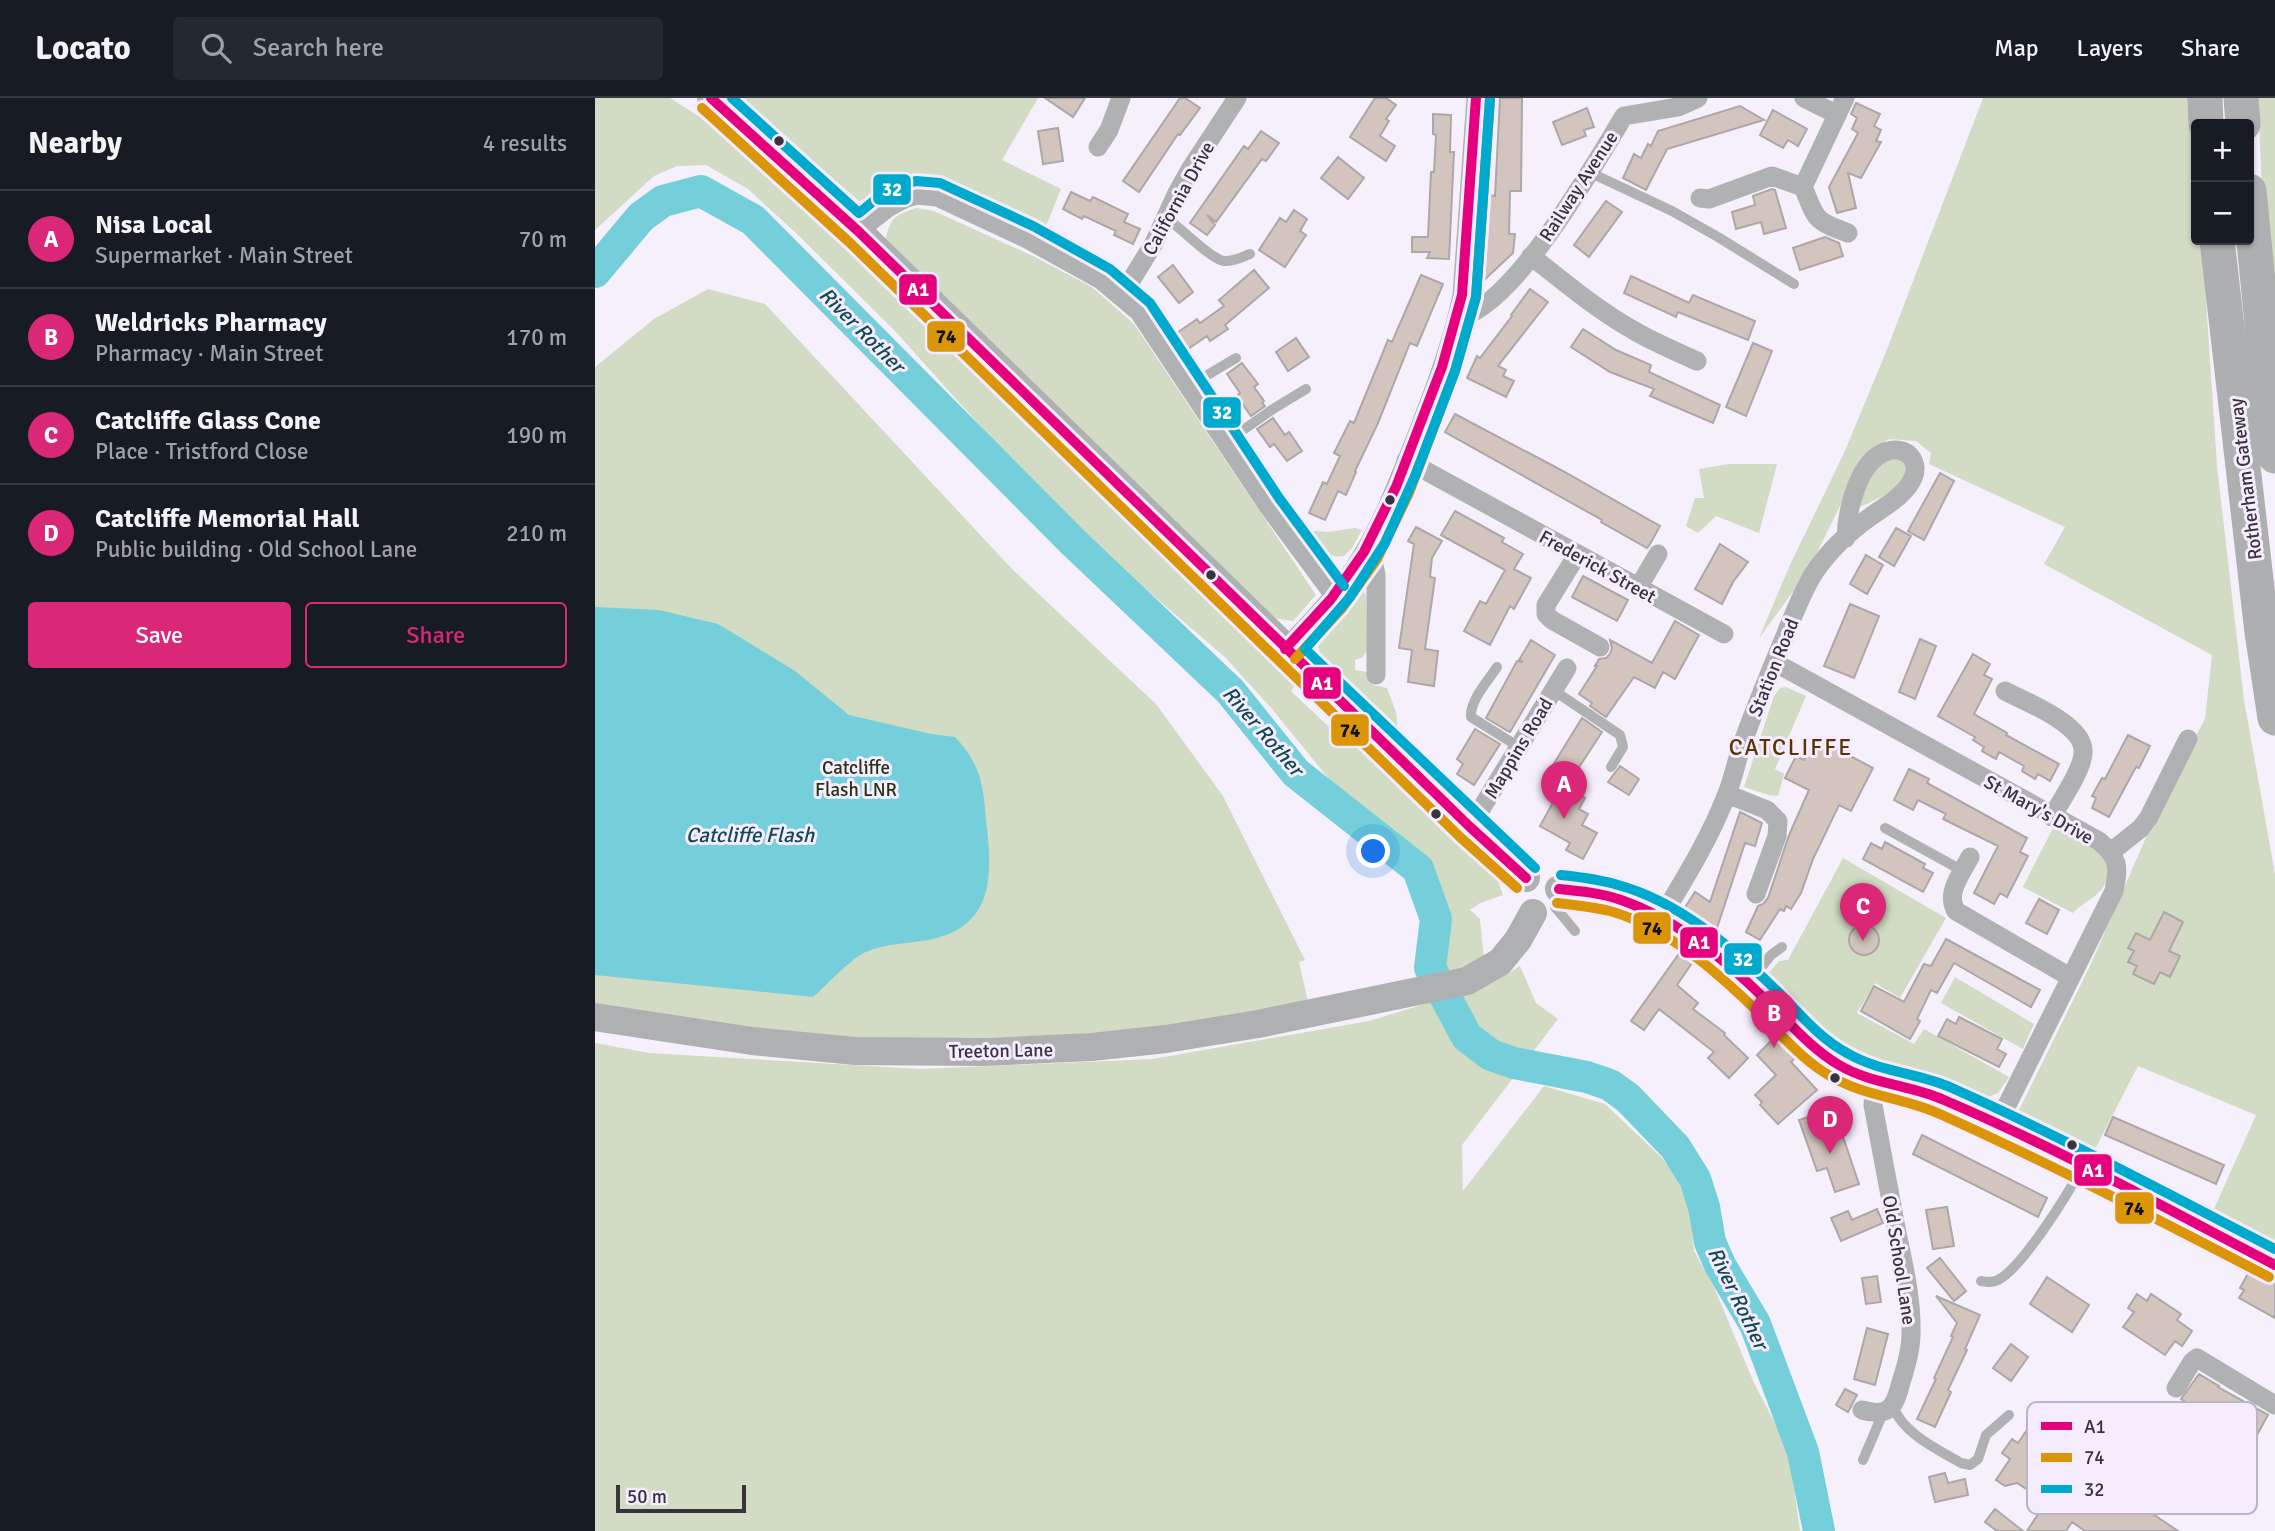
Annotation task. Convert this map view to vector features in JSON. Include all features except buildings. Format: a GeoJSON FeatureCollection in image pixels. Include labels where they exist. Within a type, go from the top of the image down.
{"type":"FeatureCollection","features":[{"type":"Feature","properties":{"kind":"highway"},"geometry":{"type":"LineString","coordinates":[[2205,98],[2206,119]]}},
{"type":"Feature","properties":{"kind":"highway"},"geometry":{"type":"LineString","coordinates":[[2241,98],[2243,119]]}},
{"type":"Feature","properties":{"kind":"highway","name":"Rotherham Gateway"},"geometry":{"type":"LineString","coordinates":[[2254,242],[2275,456]]}},
{"type":"Feature","properties":{"kind":"highway","name":"Rotherham Gateway"},"geometry":{"type":"LineString","coordinates":[[2218,245],[2262,632],[2275,718]]}},
{"type":"Feature","properties":{"kind":"main road"},"geometry":{"type":"LineString","coordinates":[[711,98],[858,231],[1470,827],[1526,878],[1532,874],[1552,877],[1549,903],[1594,893],[1661,918],[1749,984],[1821,1052],[1842,1067],[1941,1099],[2275,1265]]}},
{"type":"Feature","properties":{"kind":"main road","name":"Treeton Lane"},"geometry":{"type":"LineString","coordinates":[[595,1017],[751,1041],[855,1051],[984,1052],[1091,1047],[1166,1039],[1258,1024],[1467,981],[1500,962],[1549,903]]}},
{"type":"Feature","properties":{"kind":"street"},"geometry":{"type":"LineString","coordinates":[[1098,147],[1109,130],[1121,98]]}},
{"type":"Feature","properties":{"kind":"street"},"geometry":{"type":"LineString","coordinates":[[1285,649],[1315,618],[1366,549],[1386,510],[1440,376],[1457,318],[1465,269],[1476,98]]}},
{"type":"Feature","properties":{"kind":"street","name":"Railway Avenue"},"geometry":{"type":"LineString","coordinates":[[1457,318],[1468,316],[1490,300],[1531,256],[1567,209],[1624,116],[1678,107],[1698,98]]}},
{"type":"Feature","properties":{"kind":"street"},"geometry":{"type":"LineString","coordinates":[[1803,187],[1841,106],[1804,98]]}},
{"type":"Feature","properties":{"kind":"street","name":"California Drive"},"geometry":{"type":"LineString","coordinates":[[1122,295],[1167,219],[1177,192],[1233,99]]}},
{"type":"Feature","properties":{"kind":"street"},"geometry":{"type":"LineString","coordinates":[[1700,198],[1709,199],[1772,176],[1803,187],[1816,217],[1821,222],[1848,233]]}},
{"type":"Feature","properties":{"kind":"street"},"geometry":{"type":"LineString","coordinates":[[858,231],[904,199],[917,195],[937,197],[1027,239],[1101,280],[1122,295],[1139,312],[1268,506],[1333,594]]}},
{"type":"Feature","properties":{"kind":"street","name":"Railway Avenue"},"geometry":{"type":"LineString","coordinates":[[1531,256],[1609,315],[1633,330],[1697,361]]}},
{"type":"Feature","properties":{"kind":"street","name":"Frederick Street"},"geometry":{"type":"LineString","coordinates":[[1406,460],[1724,634]]}},
{"type":"Feature","properties":{"kind":"street","name":"Station Road"},"geometry":{"type":"LineString","coordinates":[[1661,918],[1706,842],[1727,794],[1774,662],[1814,574],[1846,537]]}},
{"type":"Feature","properties":{"kind":"street"},"geometry":{"type":"LineString","coordinates":[[1366,549],[1374,565],[1375,575],[1376,674]]}},
{"type":"Feature","properties":{"kind":"street"},"geometry":{"type":"LineString","coordinates":[[1638,589],[1658,554]]}},
{"type":"Feature","properties":{"kind":"street"},"geometry":{"type":"LineString","coordinates":[[1577,555],[1546,605],[1546,614],[1600,647]]}},
{"type":"Feature","properties":{"kind":"street","name":"St Mary's Drive"},"geometry":{"type":"LineString","coordinates":[[1774,662],[2099,841],[2111,852],[2117,863],[2114,891],[1997,1125]]}},
{"type":"Feature","properties":{"kind":"street","name":"Mappins Road"},"geometry":{"type":"LineString","coordinates":[[1470,827],[1567,668]]}},
{"type":"Feature","properties":{"kind":"street"},"geometry":{"type":"LineString","coordinates":[[2005,691],[2061,720],[2074,730],[2081,741],[2084,752],[2080,765],[2052,817]]}},
{"type":"Feature","properties":{"kind":"street"},"geometry":{"type":"LineString","coordinates":[[2111,852],[2141,828],[2150,817],[2188,739]]}},
{"type":"Feature","properties":{"kind":"street"},"geometry":{"type":"LineString","coordinates":[[1727,794],[1767,810],[1778,821],[1777,836],[1756,894]]}},
{"type":"Feature","properties":{"kind":"street"},"geometry":{"type":"LineString","coordinates":[[1966,864],[1952,893],[1952,904],[1956,911],[2070,977]]}},
{"type":"Feature","properties":{"kind":"street","name":"Old School Lane"},"geometry":{"type":"LineString","coordinates":[[1875,1079],[1873,1105],[1905,1270],[1911,1316],[1908,1358],[1888,1410]]}},
{"type":"Feature","properties":{"kind":"street"},"geometry":{"type":"LineString","coordinates":[[2176,1388],[2197,1358],[2275,1405]]}},
{"type":"Feature","properties":{"kind":"street"},"geometry":{"type":"LineString","coordinates":[[1862,1410],[1873,1413],[1888,1410]]}},
{"type":"Feature","properties":{"kind":"lane"},"geometry":{"type":"LineString","coordinates":[[1590,173],[1672,211],[1794,284]]}},
{"type":"Feature","properties":{"kind":"lane"},"geometry":{"type":"LineString","coordinates":[[1167,219],[1179,226],[1213,257],[1233,261],[1250,254]]}},
{"type":"Feature","properties":{"kind":"lane"},"geometry":{"type":"LineString","coordinates":[[1189,386],[1236,358]]}},
{"type":"Feature","properties":{"kind":"lane"},"geometry":{"type":"LineString","coordinates":[[1226,442],[1306,389]]}},
{"type":"Feature","properties":{"kind":"lane"},"geometry":{"type":"LineString","coordinates":[[1497,667],[1474,704],[1471,717],[1519,747]]}},
{"type":"Feature","properties":{"kind":"lane"},"geometry":{"type":"LineString","coordinates":[[1553,690],[1620,735],[1623,747],[1611,767]]}},
{"type":"Feature","properties":{"kind":"lane"},"geometry":{"type":"LineString","coordinates":[[1885,828],[1966,864]]}},
{"type":"Feature","properties":{"kind":"lane"},"geometry":{"type":"LineString","coordinates":[[1549,903],[1575,931]]}},
{"type":"Feature","properties":{"kind":"lane"},"geometry":{"type":"LineString","coordinates":[[1749,984],[1771,955],[1782,947]]}},
{"type":"Feature","properties":{"kind":"lane"},"geometry":{"type":"LineString","coordinates":[[1981,1282],[1996,1281],[2024,1255],[2067,1194],[2082,1167]]}},
{"type":"Feature","properties":{"kind":"lane"},"geometry":{"type":"LineString","coordinates":[[1863,1460],[1888,1410],[1907,1429],[1961,1463],[1970,1465],[1978,1459],[1986,1435],[2009,1415]]}},
{"type":"Feature","properties":{"kind":"green space"},"geometry":{"type":"Polygon","coordinates":[[[595,98],[670,98],[720,130],[769,172],[1040,425],[1106,494],[1252,634],[1298,682],[1291,691],[1329,727],[1340,718],[1385,762],[1435,822],[1494,870],[1503,895],[1480,903],[1470,910],[1480,919],[1484,959],[1464,969],[1443,972],[1446,926],[1444,908],[1424,864],[1334,785],[1226,658],[1107,556],[1036,488],[896,332],[748,189],[706,165],[677,166],[654,176],[595,230],[595,98]]]}},
{"type":"Feature","properties":{"kind":"green space"},"geometry":{"type":"Polygon","coordinates":[[[740,98],[1038,98],[1002,160],[1061,189],[1042,236],[977,207],[940,184],[903,181],[874,199],[859,201],[740,98]]]}},
{"type":"Feature","properties":{"kind":"green space"},"geometry":{"type":"Polygon","coordinates":[[[1983,98],[2192,98],[2191,245],[2202,245],[2217,466],[2244,700],[2275,874],[2275,1253],[2210,1218],[2256,1115],[2138,1066],[2091,1157],[2014,1120],[2090,966],[2164,796],[2205,719],[2212,655],[2044,564],[2065,527],[1929,464],[1931,453],[1916,441],[1889,439],[1865,455],[1807,573],[1759,638],[1790,565],[1844,453],[1886,352],[1983,98]]]}},
{"type":"Feature","properties":{"kind":"green space"},"geometry":{"type":"Polygon","coordinates":[[[2258,98],[2275,98],[2275,325],[2264,238],[2258,98]]]}},
{"type":"Feature","properties":{"kind":"green space"},"geometry":{"type":"Polygon","coordinates":[[[917,208],[934,211],[1033,256],[1092,287],[1134,324],[1316,595],[1293,621],[1273,618],[892,248],[886,238],[892,221],[917,208]]]}},
{"type":"Feature","properties":{"kind":"green space","name":"Catcliffe Flash LNR"},"geometry":{"type":"Polygon","coordinates":[[[708,289],[765,304],[1012,569],[1156,704],[1223,796],[1305,960],[1299,962],[1308,1002],[1216,1022],[1064,1035],[890,1041],[770,1032],[595,1006],[595,367],[654,319],[708,289]]]}},
{"type":"Feature","properties":{"kind":"green space"},"geometry":{"type":"Polygon","coordinates":[[[1896,455],[1905,461],[1908,468],[1900,483],[1887,493],[1857,508],[1871,471],[1896,455]]]}},
{"type":"Feature","properties":{"kind":"green space"},"geometry":{"type":"Polygon","coordinates":[[[1729,464],[1777,464],[1759,533],[1716,516],[1698,533],[1686,526],[1695,498],[1704,498],[1699,469],[1729,464]]]}},
{"type":"Feature","properties":{"kind":"green space"},"geometry":{"type":"Polygon","coordinates":[[[1355,528],[1362,530],[1344,556],[1325,553],[1304,530],[1328,532],[1355,528]]]}},
{"type":"Feature","properties":{"kind":"green space"},"geometry":{"type":"Polygon","coordinates":[[[1359,590],[1363,590],[1366,596],[1367,650],[1363,657],[1355,660],[1355,670],[1367,672],[1373,685],[1387,688],[1396,712],[1399,742],[1338,682],[1321,655],[1318,643],[1359,590]]]}},
{"type":"Feature","properties":{"kind":"green space"},"geometry":{"type":"Polygon","coordinates":[[[1786,687],[1806,696],[1775,769],[1784,774],[1778,796],[1769,795],[1744,787],[1774,696],[1780,688],[1786,687]]]}},
{"type":"Feature","properties":{"kind":"green space"},"geometry":{"type":"Polygon","coordinates":[[[2054,826],[2095,850],[2108,867],[2108,877],[2102,889],[2073,913],[2023,887],[2054,826]]]}},
{"type":"Feature","properties":{"kind":"green space"},"geometry":{"type":"Polygon","coordinates":[[[1843,858],[1946,918],[1900,998],[1875,983],[1857,1013],[1914,1044],[1924,1029],[2009,1077],[1998,1093],[1986,1098],[1974,1098],[1943,1081],[1867,1057],[1836,1041],[1765,977],[1779,961],[1788,960],[1843,858]]]}},
{"type":"Feature","properties":{"kind":"green space"},"geometry":{"type":"Polygon","coordinates":[[[1520,966],[1536,1003],[1558,1019],[1462,1145],[1463,1191],[1544,1086],[1605,1104],[1662,1158],[1676,1177],[1690,1208],[1694,1251],[1714,1287],[1754,1383],[1788,1448],[1800,1531],[595,1531],[595,1043],[649,1053],[920,1069],[1153,1059],[1369,1021],[1490,984],[1520,966]]]}},
{"type":"Feature","properties":{"kind":"green space"},"geometry":{"type":"Polygon","coordinates":[[[1955,977],[2034,1024],[2023,1049],[1941,1003],[1955,977]]]}},
{"type":"Feature","properties":{"kind":"water","name":"Catcliffe Flash"},"geometry":{"type":"Polygon","coordinates":[[[595,607],[659,610],[718,624],[795,671],[849,715],[955,737],[977,769],[984,802],[989,867],[983,900],[975,914],[949,934],[881,947],[860,955],[813,997],[595,975],[595,607]]]}},
{"type":"Feature","properties":{"kind":"waterway","name":"River Rother"},"geometry":{"type":"LineString","coordinates":[[595,272],[641,217],[663,201],[701,191],[753,220],[1074,543],[1230,691],[1296,773],[1418,869],[1436,919],[1430,968],[1467,1037],[1491,1055],[1514,1063],[1587,1077],[1610,1085],[1628,1098],[1675,1147],[1695,1179],[1704,1207],[1710,1242],[1720,1265],[1755,1324],[1803,1452],[1819,1531]]}},
{"type":"Feature","properties":{"kind":"transit line","name":"A1"},"geometry":{"type":"LineString","coordinates":[[711,98],[858,231],[1470,827],[1526,878]]}},
{"type":"Feature","properties":{"kind":"transit line","name":"32"},"geometry":{"type":"LineString","coordinates":[[732,98],[859,213],[881,195],[899,186],[916,181],[940,183],[1033,226],[1110,269],[1150,303],[1279,498],[1344,586]]}},
{"type":"Feature","properties":{"kind":"transit line","name":"A1"},"geometry":{"type":"LineString","coordinates":[[1285,649],[1331,599],[1364,552],[1396,487],[1442,367],[1462,295],[1476,98]]}},
{"type":"Feature","properties":{"kind":"transit line","name":"74"},"geometry":{"type":"LineString","coordinates":[[1295,659],[1342,608],[1377,559],[1409,493],[1455,371],[1476,297],[1490,99]]}},
{"type":"Feature","properties":{"kind":"transit line","name":"32"},"geometry":{"type":"LineString","coordinates":[[1490,99],[1476,297],[1455,371],[1415,476],[1385,543],[1350,597],[1305,649],[1535,868]]}},
{"type":"Feature","properties":{"kind":"transit line","name":"74"},"geometry":{"type":"LineString","coordinates":[[702,108],[848,241],[1460,837],[1517,888]]}},
{"type":"Feature","properties":{"kind":"transit line","name":"32"},"geometry":{"type":"LineString","coordinates":[[1561,875],[1618,885],[1640,892],[1681,913],[1738,955],[1816,1031],[1847,1053],[1872,1064],[1952,1088],[2115,1166],[2275,1249]]}},
{"type":"Feature","properties":{"kind":"transit line","name":"A1"},"geometry":{"type":"LineString","coordinates":[[1559,889],[1621,900],[1680,929],[1733,969],[1809,1042],[1839,1065],[1864,1076],[1931,1095],[2028,1138],[2275,1265]]}},
{"type":"Feature","properties":{"kind":"transit line","name":"74"},"geometry":{"type":"LineString","coordinates":[[1557,903],[1610,911],[1631,918],[1670,939],[1725,981],[1821,1071],[1845,1084],[1929,1109],[2066,1173],[2269,1277]]}},
{"type":"Feature","properties":{"kind":"place","name":"Nisa Local"},"geometry":{"type":"Point","coordinates":[1564,819]}},
{"type":"Feature","properties":{"kind":"place","name":"Catcliffe Glass Cone"},"geometry":{"type":"Point","coordinates":[1863,941]}},
{"type":"Feature","properties":{"kind":"place","name":"Weldricks Pharmacy"},"geometry":{"type":"Point","coordinates":[1774,1048]}},
{"type":"Feature","properties":{"kind":"place","name":"Catcliffe Memorial Hall"},"geometry":{"type":"Point","coordinates":[1830,1154]}},
{"type":"Feature","properties":{"kind":"district","name":"CATCLIFFE"},"geometry":{"type":"Point","coordinates":[1791,747]}}]}
